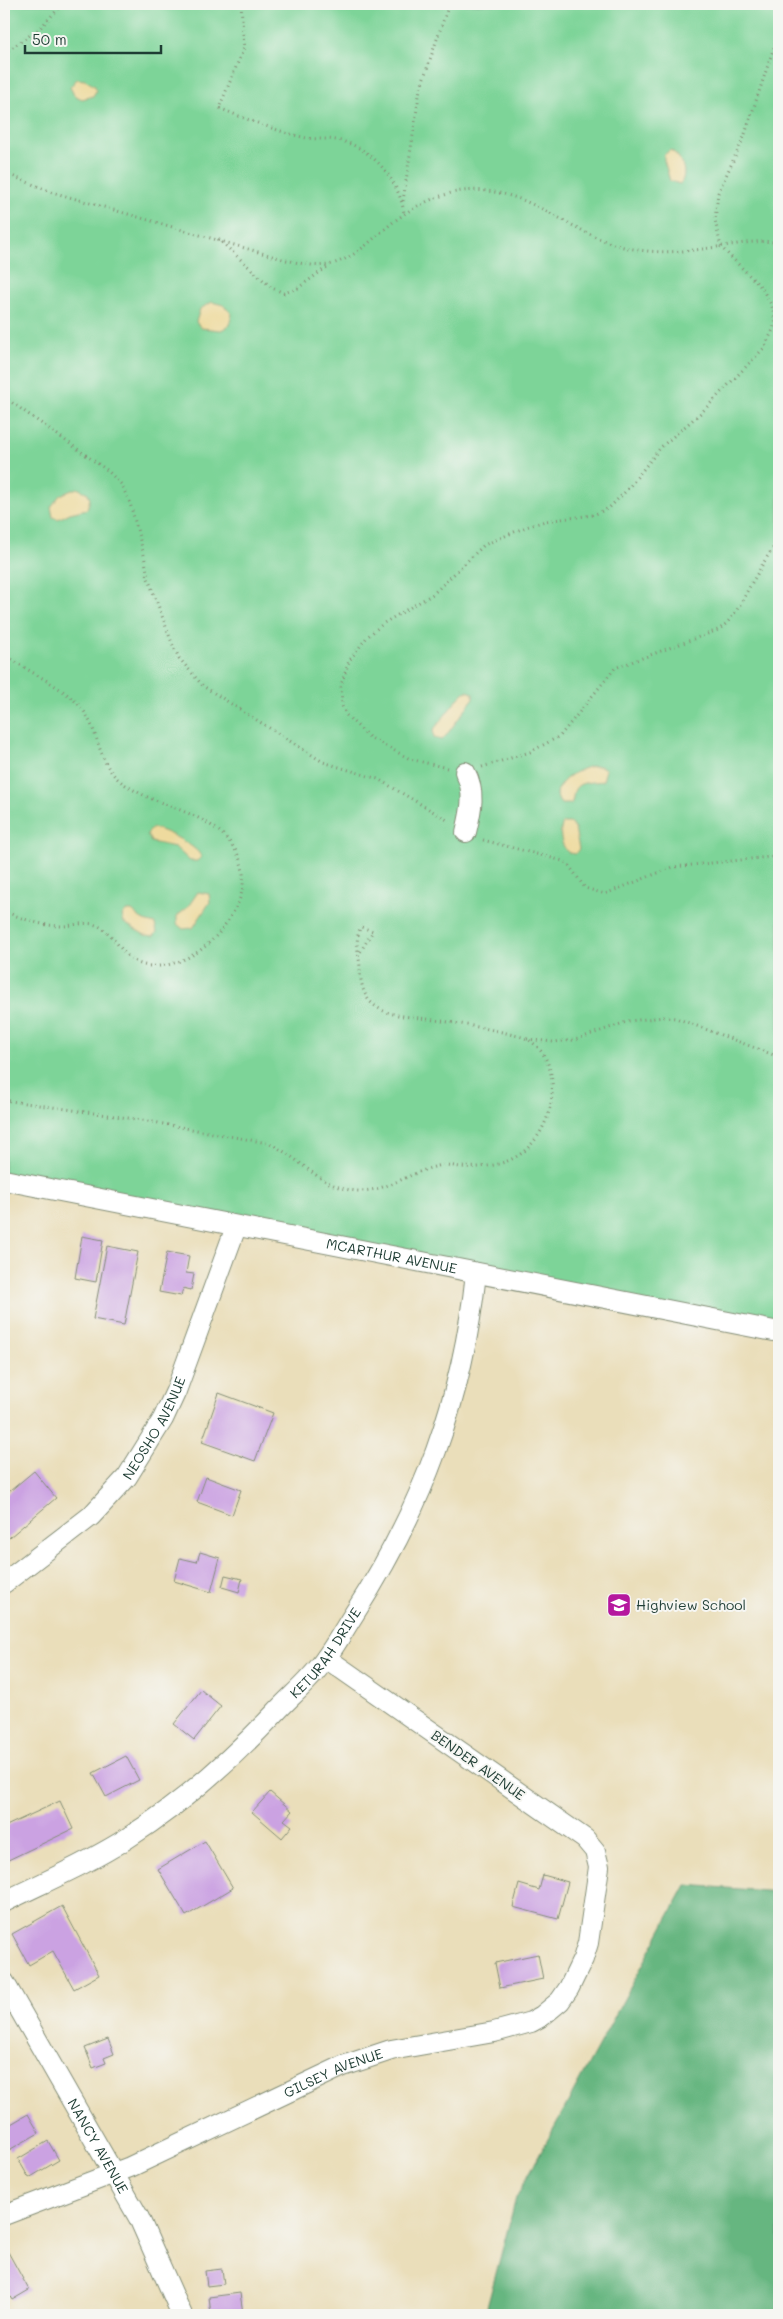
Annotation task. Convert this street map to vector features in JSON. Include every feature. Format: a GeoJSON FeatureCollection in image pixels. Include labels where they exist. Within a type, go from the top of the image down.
{"type":"FeatureCollection","features":[{"type":"Feature","properties":{"kind":"street"},"geometry":{"type":"LineString","coordinates":[[465,772],[471,784],[472,799],[466,832]]}},
{"type":"Feature","properties":{"kind":"street","name":"MCARTHUR AVENUE"},"geometry":{"type":"LineString","coordinates":[[4,1180],[779,1332]]}},
{"type":"Feature","properties":{"kind":"street","name":"NEOSHO AVENUE"},"geometry":{"type":"LineString","coordinates":[[4,1583],[91,1516],[127,1477],[163,1418],[176,1391],[236,1226]]}},
{"type":"Feature","properties":{"kind":"street","name":"KETURAH DRIVE"},"geometry":{"type":"LineString","coordinates":[[4,1902],[102,1853],[181,1801],[238,1752],[320,1667],[390,1553],[435,1457],[448,1421],[460,1376],[473,1306],[476,1273]]}},
{"type":"Feature","properties":{"kind":"street","name":"BENDER AVENUE"},"geometry":{"type":"LineString","coordinates":[[326,1658],[585,1839],[595,1851],[598,1859],[596,1890]]}},
{"type":"Feature","properties":{"kind":"street","name":"GILSEY AVENUE"},"geometry":{"type":"LineString","coordinates":[[4,2215],[113,2174],[343,2066],[391,2050],[494,2032],[532,2022],[560,2001],[577,1973],[588,1943],[596,1890]]}},
{"type":"Feature","properties":{"kind":"street","name":"NANCY AVENUE"},"geometry":{"type":"LineString","coordinates":[[4,1982],[139,2218],[182,2315]]}},
{"type":"Feature","properties":{"kind":"path"},"geometry":{"type":"LineString","coordinates":[[4,54],[39,29],[63,4]]}},
{"type":"Feature","properties":{"kind":"path"},"geometry":{"type":"LineString","coordinates":[[241,4],[244,48],[220,108],[300,137],[335,140],[359,148],[371,155],[383,168],[403,202]]}},
{"type":"Feature","properties":{"kind":"path"},"geometry":{"type":"LineString","coordinates":[[404,214],[403,202],[420,89],[449,4]]}},
{"type":"Feature","properties":{"kind":"path"},"geometry":{"type":"LineString","coordinates":[[779,32],[744,137],[718,193],[715,220],[722,247],[761,287],[774,314],[773,330],[764,348],[703,411],[661,447],[626,492],[609,508],[593,515],[545,521],[484,545],[433,594],[384,623],[367,637],[349,661],[341,685],[342,706],[346,715],[363,732],[410,759],[465,772],[530,752],[560,736],[614,668],[718,630],[726,625],[779,539]]}},
{"type":"Feature","properties":{"kind":"path"},"geometry":{"type":"LineString","coordinates":[[4,173],[52,192],[295,262],[317,266],[332,264]]}},
{"type":"Feature","properties":{"kind":"path"},"geometry":{"type":"LineString","coordinates":[[218,239],[272,288],[284,294],[298,288],[332,264],[358,252],[404,214],[459,191],[495,191],[526,201],[605,241],[627,248],[668,253],[751,243],[779,243]]}},
{"type":"Feature","properties":{"kind":"path"},"geometry":{"type":"LineString","coordinates":[[4,397],[99,465],[121,484],[130,503],[148,578],[172,643],[179,658],[203,686],[324,762],[378,779],[466,832],[498,845],[563,861],[568,864],[585,888],[605,894],[673,867],[779,856]]}},
{"type":"Feature","properties":{"kind":"path"},"geometry":{"type":"LineString","coordinates":[[4,653],[61,690],[83,710],[95,732],[107,766],[112,774],[121,782],[152,799],[199,817],[222,833],[238,854],[244,877],[241,899],[213,940],[191,955],[160,966],[149,966],[134,960],[103,930],[94,924],[65,926],[41,924],[4,911]]}},
{"type":"Feature","properties":{"kind":"path"},"geometry":{"type":"LineString","coordinates":[[360,954],[373,931],[365,927],[361,927],[357,936],[361,982],[364,992],[377,1007],[399,1016],[469,1024],[526,1039],[553,1042],[575,1040],[629,1021],[664,1017],[676,1018],[779,1057]]}},
{"type":"Feature","properties":{"kind":"path"},"geometry":{"type":"LineString","coordinates":[[4,1100],[142,1120],[267,1143],[282,1150],[317,1177],[330,1183],[344,1188],[368,1191],[377,1190],[440,1165],[487,1167],[497,1165],[521,1154],[530,1146],[538,1136],[549,1112],[552,1080],[548,1062],[542,1052],[526,1039]]}},
{"type":"Feature","properties":{"kind":"green space"},"geometry":{"type":"Polygon","coordinates":[[[4,4],[779,4],[779,1332],[4,1180],[4,4]]]}},
{"type":"Feature","properties":{"kind":"green space"},"geometry":{"type":"Polygon","coordinates":[[[686,1885],[779,1892],[779,2315],[485,2315],[516,2198],[686,1885]]]}},
{"type":"Feature","properties":{"kind":"sand"},"geometry":{"type":"Polygon","coordinates":[[[77,79],[85,80],[95,86],[96,91],[93,96],[82,99],[74,95],[70,87],[77,79]]]}},
{"type":"Feature","properties":{"kind":"sand"},"geometry":{"type":"Polygon","coordinates":[[[670,150],[680,160],[684,170],[683,180],[680,184],[670,181],[664,155],[670,150]]]}},
{"type":"Feature","properties":{"kind":"sand"},"geometry":{"type":"Polygon","coordinates":[[[212,302],[223,305],[232,314],[229,326],[221,330],[201,328],[196,322],[200,309],[212,302]]]}},
{"type":"Feature","properties":{"kind":"sand"},"geometry":{"type":"Polygon","coordinates":[[[77,488],[88,493],[90,499],[87,509],[70,513],[58,519],[53,517],[51,507],[60,495],[77,488]]]}},
{"type":"Feature","properties":{"kind":"sand"},"geometry":{"type":"Polygon","coordinates":[[[467,691],[473,693],[473,699],[442,740],[434,738],[433,730],[467,691]]]}},
{"type":"Feature","properties":{"kind":"sand"},"geometry":{"type":"Polygon","coordinates":[[[600,766],[606,769],[603,781],[582,784],[576,788],[571,804],[561,804],[557,797],[558,791],[566,779],[580,770],[600,766]]]}},
{"type":"Feature","properties":{"kind":"sand"},"geometry":{"type":"Polygon","coordinates":[[[563,823],[570,823],[575,829],[579,849],[575,854],[569,853],[562,843],[561,831],[563,823]]]}},
{"type":"Feature","properties":{"kind":"sand"},"geometry":{"type":"Polygon","coordinates":[[[152,828],[180,839],[194,848],[201,857],[197,861],[190,861],[175,847],[151,842],[147,834],[152,828]]]}},
{"type":"Feature","properties":{"kind":"sand"},"geometry":{"type":"Polygon","coordinates":[[[198,892],[209,894],[210,902],[193,928],[183,929],[177,924],[177,916],[187,908],[198,892]]]}},
{"type":"Feature","properties":{"kind":"sand"},"geometry":{"type":"Polygon","coordinates":[[[127,911],[132,911],[144,921],[155,924],[157,932],[154,936],[145,935],[124,923],[122,915],[127,911]]]}},
{"type":"Feature","properties":{"kind":"building"},"geometry":{"type":"Polygon","coordinates":[[[82,1236],[103,1240],[96,1282],[75,1278],[82,1236]]]}},
{"type":"Feature","properties":{"kind":"building"},"geometry":{"type":"Polygon","coordinates":[[[107,1246],[138,1252],[124,1325],[93,1319],[107,1246]]]}},
{"type":"Feature","properties":{"kind":"building"},"geometry":{"type":"Polygon","coordinates":[[[167,1252],[189,1256],[186,1273],[194,1274],[191,1290],[183,1288],[181,1296],[159,1292],[167,1252]]]}},
{"type":"Feature","properties":{"kind":"building"},"geometry":{"type":"Polygon","coordinates":[[[219,1393],[273,1413],[255,1461],[202,1442],[219,1393]]]}},
{"type":"Feature","properties":{"kind":"building"},"geometry":{"type":"Polygon","coordinates":[[[34,1471],[56,1498],[4,1542],[4,1496],[34,1471]]]}},
{"type":"Feature","properties":{"kind":"building"},"geometry":{"type":"Polygon","coordinates":[[[206,1477],[241,1490],[232,1515],[197,1502],[206,1477]]]}},
{"type":"Feature","properties":{"kind":"building"},"geometry":{"type":"Polygon","coordinates":[[[200,1552],[220,1558],[211,1592],[174,1581],[180,1558],[197,1562],[200,1552]]]}},
{"type":"Feature","properties":{"kind":"building"},"geometry":{"type":"Polygon","coordinates":[[[225,1575],[242,1579],[239,1592],[222,1587],[225,1575]]]}},
{"type":"Feature","properties":{"kind":"building"},"geometry":{"type":"Polygon","coordinates":[[[201,1690],[221,1706],[194,1740],[174,1724],[201,1690]]]}},
{"type":"Feature","properties":{"kind":"building"},"geometry":{"type":"Polygon","coordinates":[[[126,1756],[139,1780],[106,1797],[93,1773],[126,1756]]]}},
{"type":"Feature","properties":{"kind":"building"},"geometry":{"type":"Polygon","coordinates":[[[270,1792],[292,1811],[284,1820],[292,1826],[282,1838],[252,1812],[270,1792]]]}},
{"type":"Feature","properties":{"kind":"building"},"geometry":{"type":"Polygon","coordinates":[[[60,1801],[73,1829],[4,1862],[4,1827],[60,1801]]]}},
{"type":"Feature","properties":{"kind":"building"},"geometry":{"type":"Polygon","coordinates":[[[205,1841],[233,1888],[186,1916],[158,1869],[205,1841]]]}},
{"type":"Feature","properties":{"kind":"building"},"geometry":{"type":"Polygon","coordinates":[[[543,1875],[568,1882],[558,1919],[513,1907],[519,1884],[539,1890],[543,1875]]]}},
{"type":"Feature","properties":{"kind":"building"},"geometry":{"type":"Polygon","coordinates":[[[62,1906],[99,1975],[74,1989],[53,1951],[29,1965],[12,1934],[62,1906]]]}},
{"type":"Feature","properties":{"kind":"building"},"geometry":{"type":"Polygon","coordinates":[[[538,1954],[543,1979],[500,1988],[495,1963],[538,1954]]]}},
{"type":"Feature","properties":{"kind":"building"},"geometry":{"type":"Polygon","coordinates":[[[108,2039],[114,2054],[104,2058],[106,2063],[93,2068],[85,2048],[108,2039]]]}},
{"type":"Feature","properties":{"kind":"building"},"geometry":{"type":"Polygon","coordinates":[[[28,2114],[39,2133],[9,2150],[4,2140],[4,2128],[28,2114]]]}},
{"type":"Feature","properties":{"kind":"building"},"geometry":{"type":"Polygon","coordinates":[[[48,2141],[59,2160],[29,2178],[18,2159],[48,2141]]]}},
{"type":"Feature","properties":{"kind":"building"},"geometry":{"type":"Polygon","coordinates":[[[8,2252],[29,2290],[12,2300],[4,2286],[4,2255],[8,2252]]]}},
{"type":"Feature","properties":{"kind":"building"},"geometry":{"type":"Polygon","coordinates":[[[222,2269],[224,2284],[207,2286],[205,2271],[222,2269]]]}},
{"type":"Feature","properties":{"kind":"building"},"geometry":{"type":"Polygon","coordinates":[[[240,2293],[243,2313],[211,2315],[209,2297],[240,2293]]]}},
{"type":"Feature","properties":{"kind":"place","name":"Highview School"},"geometry":{"type":"Point","coordinates":[619,1605]}}]}
